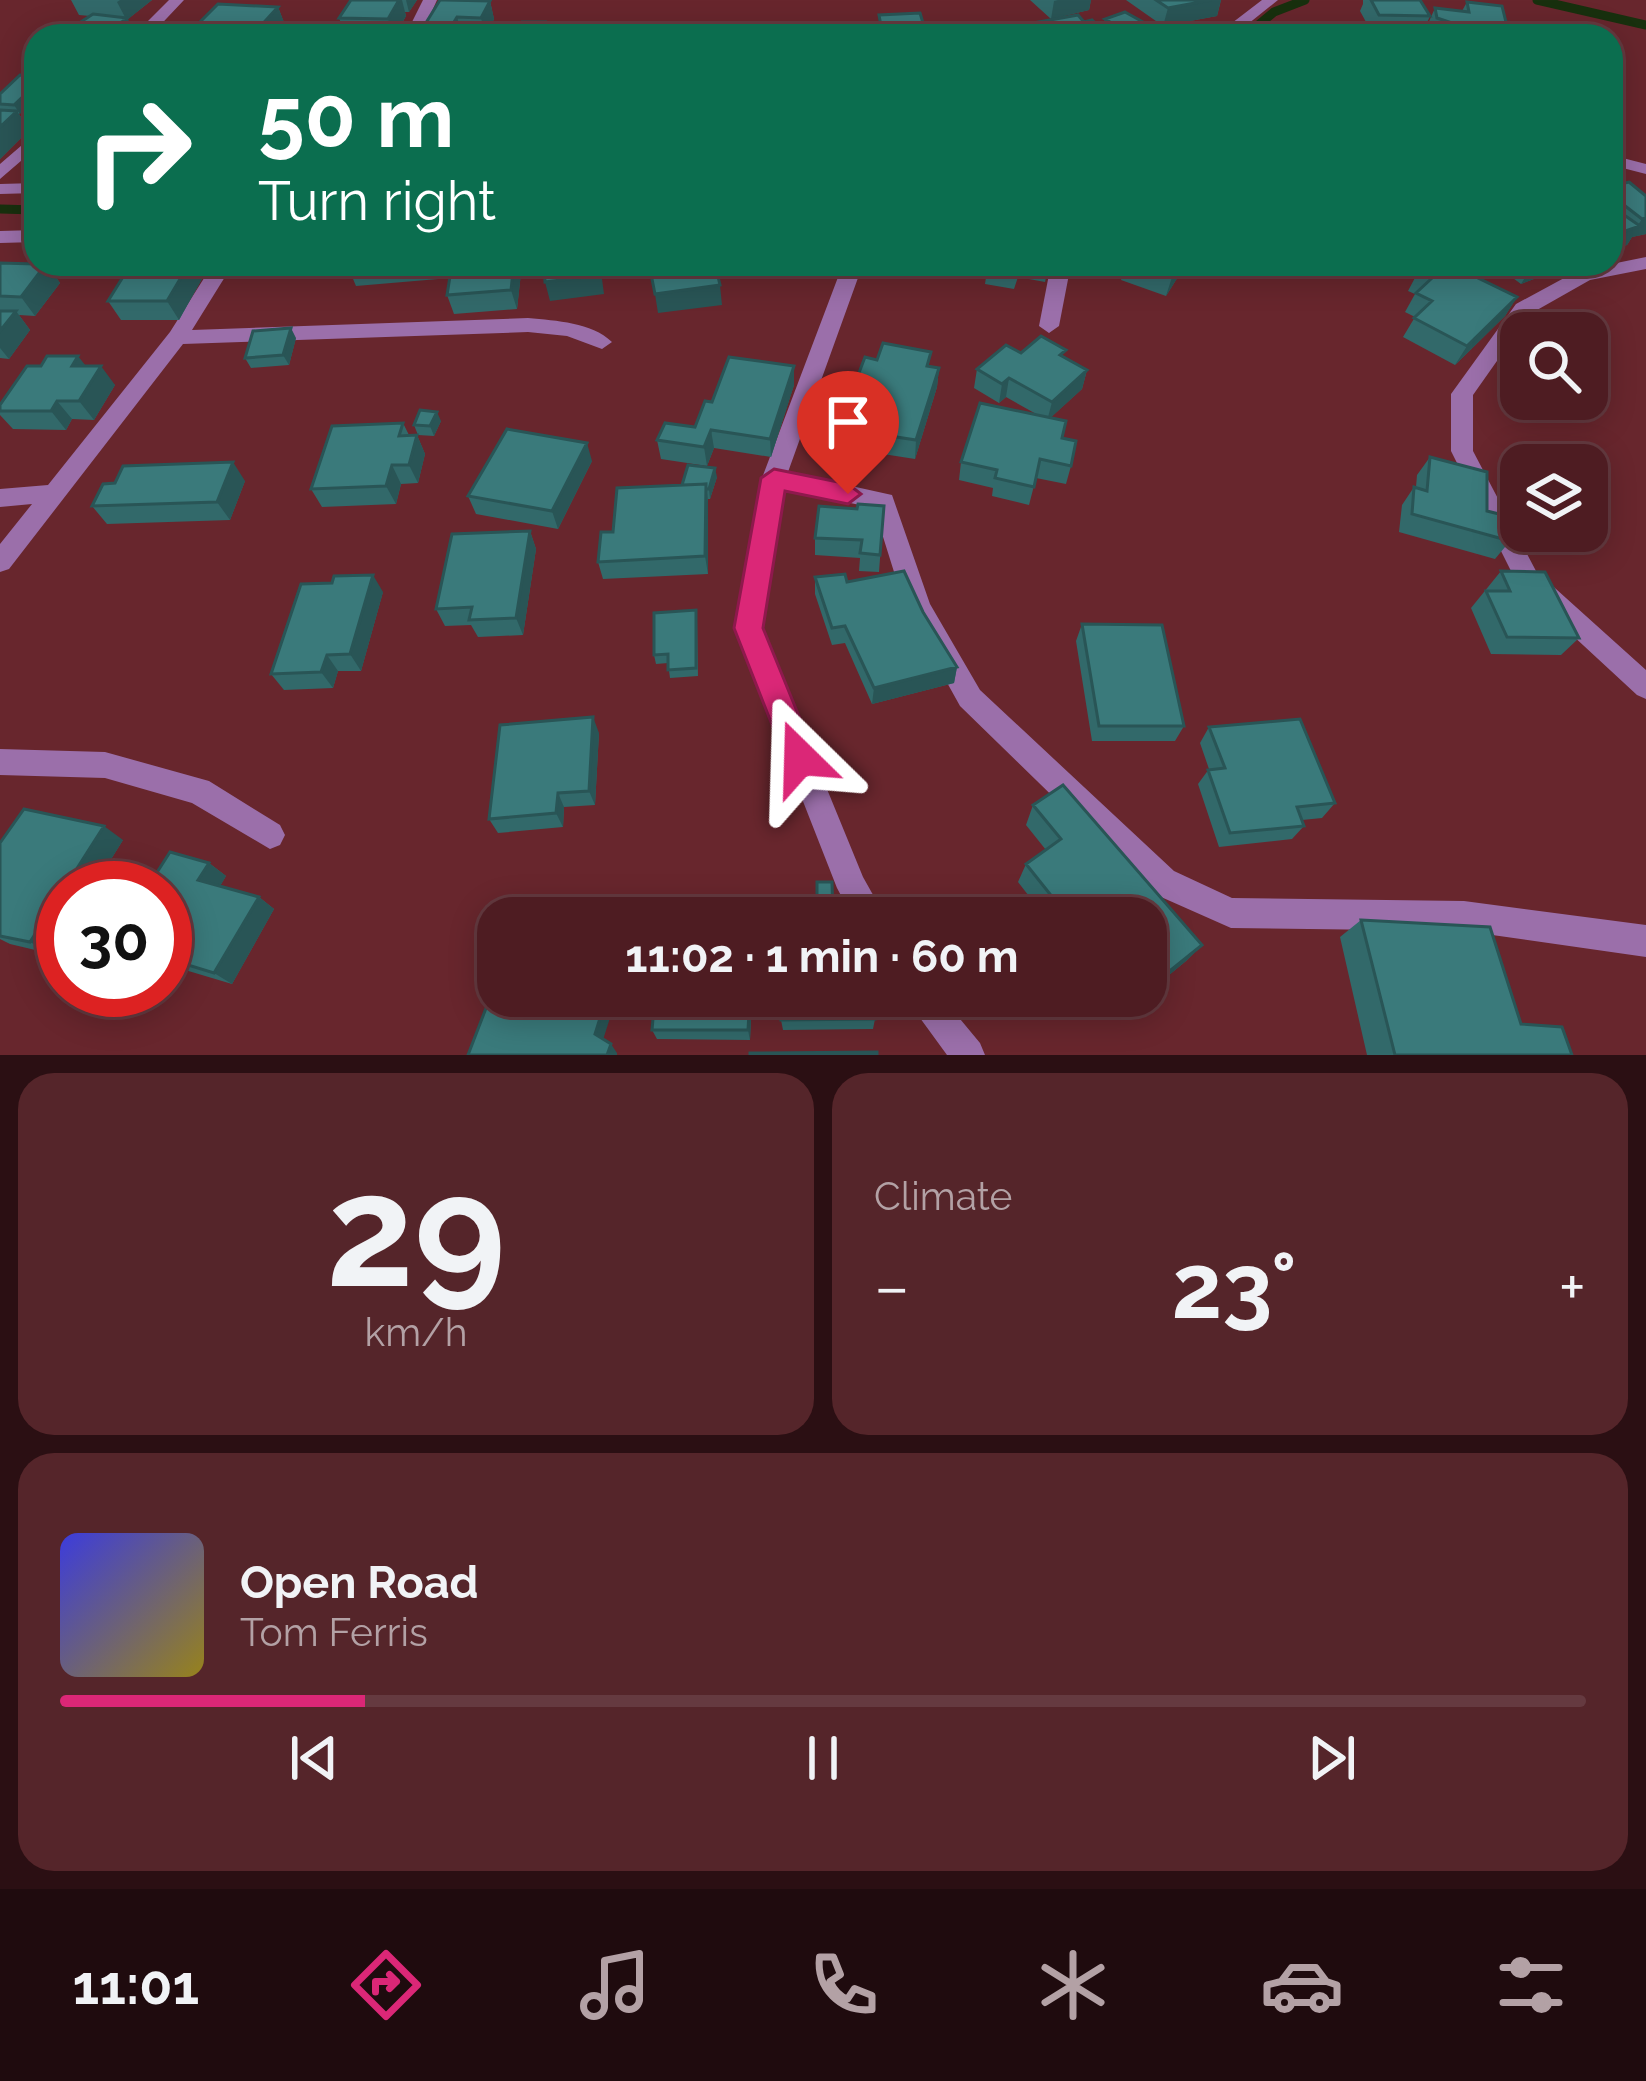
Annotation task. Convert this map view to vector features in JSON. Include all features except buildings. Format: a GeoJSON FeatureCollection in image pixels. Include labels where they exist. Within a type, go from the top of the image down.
{"type":"FeatureCollection","features":[{"type":"Feature","properties":{"kind":"street"},"geometry":{"type":"LineString","coordinates":[[152,24],[177,0]]}},
{"type":"Feature","properties":{"kind":"street"},"geometry":{"type":"LineString","coordinates":[[1239,24],[1271,0]]}},
{"type":"Feature","properties":{"kind":"street"},"geometry":{"type":"LineString","coordinates":[[0,174],[24,151]]}},
{"type":"Feature","properties":{"kind":"street"},"geometry":{"type":"LineString","coordinates":[[0,562],[177,337],[215,276]]}},
{"type":"Feature","properties":{"kind":"street"},"geometry":{"type":"LineString","coordinates":[[849,276],[774,478],[748,628],[858,897]]}},
{"type":"Feature","properties":{"kind":"street"},"geometry":{"type":"LineString","coordinates":[[1048,326],[1058,276]]}},
{"type":"Feature","properties":{"kind":"street"},"geometry":{"type":"LineString","coordinates":[[1582,276],[1523,309],[1462,394],[1462,452],[1527,578],[1646,687]]}},
{"type":"Feature","properties":{"kind":"street"},"geometry":{"type":"LineString","coordinates":[[177,337],[528,325],[570,329],[602,342]]}},
{"type":"Feature","properties":{"kind":"street"},"geometry":{"type":"LineString","coordinates":[[774,478],[884,501],[918,608],[970,698],[1163,882],[1232,913],[1464,916],[1646,941]]}},
{"type":"Feature","properties":{"kind":"street"},"geometry":{"type":"LineString","coordinates":[[0,498],[53,493]]}},
{"type":"Feature","properties":{"kind":"street"},"geometry":{"type":"LineString","coordinates":[[0,762],[105,765],[124,770],[200,791],[270,835]]}},
{"type":"Feature","properties":{"kind":"street"},"geometry":{"type":"LineString","coordinates":[[937,1017],[968,1055]]}},
{"type":"Feature","properties":{"kind":"waterway"},"geometry":{"type":"LineString","coordinates":[[1260,24],[1274,12],[1305,0]]}},
{"type":"Feature","properties":{"kind":"waterway"},"geometry":{"type":"LineString","coordinates":[[1537,0],[1646,25]]}},
{"type":"Feature","properties":{"kind":"waterway"},"geometry":{"type":"LineString","coordinates":[[0,209],[24,210]]}},
{"type":"Feature","properties":{"kind":"route"},"geometry":{"type":"LineString","coordinates":[[800,758],[748,628],[774,478],[848,494]]}}]}
